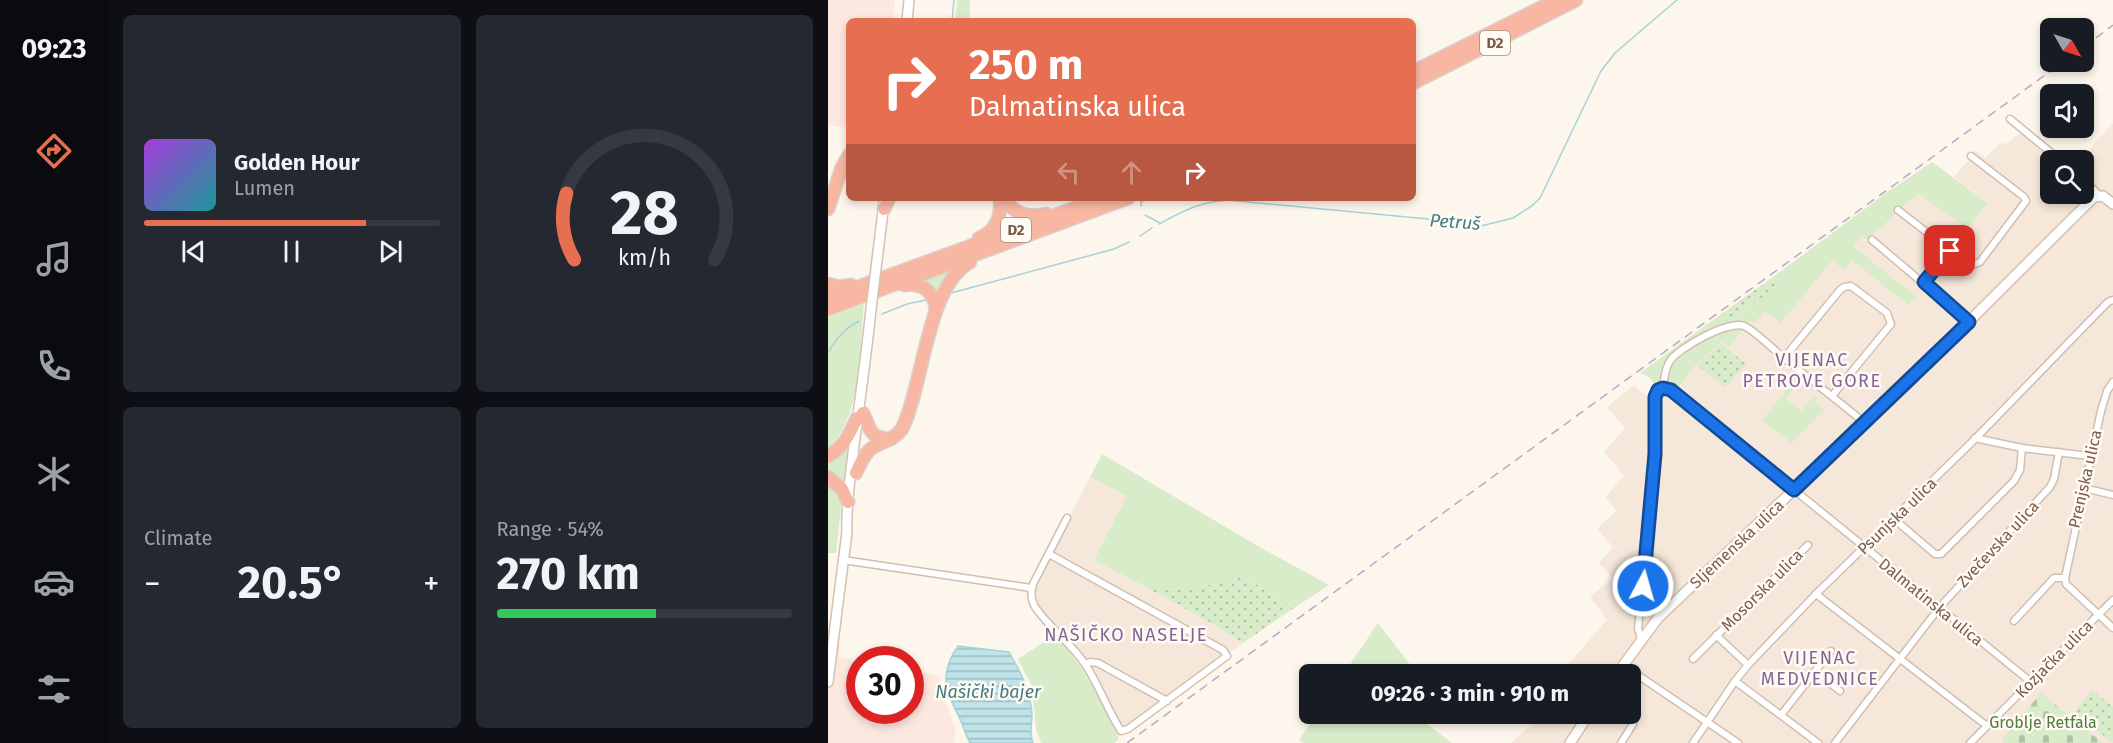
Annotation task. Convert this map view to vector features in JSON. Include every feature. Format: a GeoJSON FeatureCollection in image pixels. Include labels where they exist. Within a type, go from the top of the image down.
{"type":"FeatureCollection","features":[{"type":"Feature","properties":{"kind":"highway","name":"D2"},"geometry":{"type":"LineString","coordinates":[[1416,70],[1556,0]]}},
{"type":"Feature","properties":{"kind":"highway","name":"D2"},"geometry":{"type":"LineString","coordinates":[[1416,81],[1576,0]]}},
{"type":"Feature","properties":{"kind":"highway"},"geometry":{"type":"LineString","coordinates":[[828,209],[846,160]]}},
{"type":"Feature","properties":{"kind":"highway"},"geometry":{"type":"LineString","coordinates":[[961,250],[992,229],[1000,213],[1002,201]]}},
{"type":"Feature","properties":{"kind":"highway"},"geometry":{"type":"LineString","coordinates":[[1005,201],[1012,209],[1027,215],[1071,210]]}},
{"type":"Feature","properties":{"kind":"highway","name":"D2"},"geometry":{"type":"LineString","coordinates":[[828,298],[1094,201]]}},
{"type":"Feature","properties":{"kind":"highway","name":"D2"},"geometry":{"type":"LineString","coordinates":[[828,309],[1120,201]]}},
{"type":"Feature","properties":{"kind":"highway"},"geometry":{"type":"LineString","coordinates":[[856,473],[867,453],[899,433],[907,417],[945,289],[954,275],[985,252]]}},
{"type":"Feature","properties":{"kind":"highway"},"geometry":{"type":"LineString","coordinates":[[828,284],[839,287],[867,284]]}},
{"type":"Feature","properties":{"kind":"highway"},"geometry":{"type":"LineString","coordinates":[[888,287],[907,284],[921,286],[933,296],[936,313]]}},
{"type":"Feature","properties":{"kind":"highway"},"geometry":{"type":"LineString","coordinates":[[860,415],[872,433],[891,439]]}},
{"type":"Feature","properties":{"kind":"highway"},"geometry":{"type":"LineString","coordinates":[[828,456],[837,451],[848,439],[860,415]]}},
{"type":"Feature","properties":{"kind":"highway"},"geometry":{"type":"LineString","coordinates":[[828,477],[842,489],[848,502]]}},
{"type":"Feature","properties":{"kind":"street"},"geometry":{"type":"LineString","coordinates":[[906,18],[909,0]]}},
{"type":"Feature","properties":{"kind":"street"},"geometry":{"type":"LineString","coordinates":[[2010,119],[2048,150]]}},
{"type":"Feature","properties":{"kind":"street"},"geometry":{"type":"LineString","coordinates":[[1898,210],[1950,251],[1969,264],[1976,265],[1983,259],[2026,201],[2024,196],[1971,156]]}},
{"type":"Feature","properties":{"kind":"street"},"geometry":{"type":"LineString","coordinates":[[2094,190],[2113,204]]}},
{"type":"Feature","properties":{"kind":"street","name":"Sljemenska ulica"},"geometry":{"type":"LineString","coordinates":[[1624,664],[1641,638],[1665,611],[1865,423],[2094,197],[2099,195]]}},
{"type":"Feature","properties":{"kind":"street"},"geometry":{"type":"LineString","coordinates":[[828,682],[871,309],[886,202]]}},
{"type":"Feature","properties":{"kind":"street"},"geometry":{"type":"LineString","coordinates":[[1872,240],[1969,322]]}},
{"type":"Feature","properties":{"kind":"street"},"geometry":{"type":"LineString","coordinates":[[1924,282],[1950,251]]}},
{"type":"Feature","properties":{"kind":"street"},"geometry":{"type":"LineString","coordinates":[[1784,358],[1844,287],[1854,288],[1887,313],[1891,321],[1889,327],[1832,396]]}},
{"type":"Feature","properties":{"kind":"street","name":"Psunjska ulica"},"geometry":{"type":"LineString","coordinates":[[1693,743],[1748,665],[2108,302],[2113,300]]}},
{"type":"Feature","properties":{"kind":"street"},"geometry":{"type":"LineString","coordinates":[[1641,638],[1638,629],[1655,454],[1655,397],[1658,390],[1663,388],[1666,368],[1674,356],[1705,335],[1735,326],[1744,326],[1865,423]]}},
{"type":"Feature","properties":{"kind":"street","name":"Prenjska ulica"},"geometry":{"type":"LineString","coordinates":[[2064,578],[2101,411],[2107,391],[2113,381]]}},
{"type":"Feature","properties":{"kind":"street","name":"Dalmatinska ulica"},"geometry":{"type":"LineString","coordinates":[[1663,388],[1671,390],[2031,682]]}},
{"type":"Feature","properties":{"kind":"street"},"geometry":{"type":"LineString","coordinates":[[847,532],[851,518],[856,473],[860,415]]}},
{"type":"Feature","properties":{"kind":"street"},"geometry":{"type":"LineString","coordinates":[[1975,438],[2022,448],[2090,456]]}},
{"type":"Feature","properties":{"kind":"street"},"geometry":{"type":"LineString","coordinates":[[1894,519],[1935,554],[1941,554],[2014,482],[2020,470],[2022,448]]}},
{"type":"Feature","properties":{"kind":"street","name":"Zvečevska ulica"},"geometry":{"type":"LineString","coordinates":[[1835,743],[1939,608],[2050,487],[2054,479],[2059,452]]}},
{"type":"Feature","properties":{"kind":"street"},"geometry":{"type":"LineString","coordinates":[[2084,488],[2113,495]]}},
{"type":"Feature","properties":{"kind":"street"},"geometry":{"type":"LineString","coordinates":[[1049,554],[1227,656],[1122,731],[1086,664],[1039,613],[1032,602],[1031,588],[1066,518]]}},
{"type":"Feature","properties":{"kind":"street","name":"Mosorska ulica"},"geometry":{"type":"LineString","coordinates":[[1692,659],[1808,544]]}},
{"type":"Feature","properties":{"kind":"street"},"geometry":{"type":"LineString","coordinates":[[843,560],[1031,588]]}},
{"type":"Feature","properties":{"kind":"street"},"geometry":{"type":"LineString","coordinates":[[2014,621],[2054,578],[2064,578],[2066,584],[2113,628]]}},
{"type":"Feature","properties":{"kind":"street"},"geometry":{"type":"LineString","coordinates":[[1816,594],[1987,726]]}},
{"type":"Feature","properties":{"kind":"street","name":"Kozjačka ulica"},"geometry":{"type":"LineString","coordinates":[[1970,743],[2113,600]]}},
{"type":"Feature","properties":{"kind":"street","name":"Mosorska ulica"},"geometry":{"type":"LineString","coordinates":[[1716,634],[1748,665]]}},
{"type":"Feature","properties":{"kind":"street"},"geometry":{"type":"LineString","coordinates":[[1781,715],[1831,651]]}},
{"type":"Feature","properties":{"kind":"street"},"geometry":{"type":"LineString","coordinates":[[1086,664],[1098,663],[1167,701]]}},
{"type":"Feature","properties":{"kind":"street"},"geometry":{"type":"LineString","coordinates":[[1815,671],[1840,691]]}},
{"type":"Feature","properties":{"kind":"street"},"geometry":{"type":"LineString","coordinates":[[1641,677],[1738,743]]}},
{"type":"Feature","properties":{"kind":"street"},"geometry":{"type":"LineString","coordinates":[[1735,681],[1818,743]]}},
{"type":"Feature","properties":{"kind":"street"},"geometry":{"type":"LineString","coordinates":[[1570,743],[1582,724]]}},
{"type":"Feature","properties":{"kind":"street"},"geometry":{"type":"LineString","coordinates":[[1621,743],[1633,724]]}},
{"type":"Feature","properties":{"kind":"shaded area"},"geometry":{"type":"Polygon","coordinates":[[[828,0],[895,0],[892,18],[846,18],[846,128],[828,125],[828,0]]]}},
{"type":"Feature","properties":{"kind":"shaded area"},"geometry":{"type":"Polygon","coordinates":[[[2113,123],[2113,743],[1511,743],[1532,724],[1641,724],[1641,664],[1568,664],[1607,620],[1590,597],[1612,578],[1599,563],[1613,547],[1597,529],[1616,511],[1605,497],[1624,476],[1604,452],[1625,428],[1607,407],[1634,385],[1647,397],[1662,383],[1678,389],[1695,366],[1722,342],[1729,347],[1751,321],[1764,311],[1781,323],[1832,261],[1845,271],[1853,246],[1864,236],[1868,240],[1918,193],[1967,229],[1988,203],[1954,177],[1976,151],[1985,158],[2001,142],[2005,145],[2027,127],[2056,150],[2040,150],[2040,204],[2094,204],[2094,150],[2088,150],[2113,123]]]}},
{"type":"Feature","properties":{"kind":"shaded area"},"geometry":{"type":"Polygon","coordinates":[[[1090,477],[1128,496],[1094,560],[1206,620],[1243,643],[1123,728],[1095,677],[1064,635],[1035,602],[1036,583],[1090,477]]]}},
{"type":"Feature","properties":{"kind":"shaded area"},"geometry":{"type":"Polygon","coordinates":[[[828,641],[840,643],[839,657],[846,658],[846,724],[924,724],[924,673],[939,676],[941,690],[956,731],[954,743],[828,743],[828,641]]]}},
{"type":"Feature","properties":{"kind":"green space"},"geometry":{"type":"Polygon","coordinates":[[[957,0],[970,0],[970,18],[955,18],[957,0]]]}},
{"type":"Feature","properties":{"kind":"green space"},"geometry":{"type":"Polygon","coordinates":[[[1932,162],[1988,203],[1967,229],[1918,193],[1868,240],[1863,237],[1853,246],[1916,297],[1908,305],[1852,260],[1845,271],[1832,261],[1781,323],[1764,311],[1755,323],[1750,321],[1729,347],[1722,342],[1695,366],[1677,389],[1662,383],[1655,387],[1651,379],[1640,373],[1720,315],[1728,323],[1778,285],[1773,277],[1932,162]]]}},
{"type":"Feature","properties":{"kind":"green space"},"geometry":{"type":"Polygon","coordinates":[[[964,262],[939,299],[915,280],[964,262]]]}},
{"type":"Feature","properties":{"kind":"green space"},"geometry":{"type":"Polygon","coordinates":[[[1773,277],[1778,285],[1728,323],[1720,315],[1773,277]]]}},
{"type":"Feature","properties":{"kind":"green space"},"geometry":{"type":"Polygon","coordinates":[[[864,304],[860,360],[853,401],[839,435],[828,447],[828,317],[864,304]]]}},
{"type":"Feature","properties":{"kind":"green space"},"geometry":{"type":"Polygon","coordinates":[[[1721,344],[1746,364],[1725,387],[1697,365],[1721,344]]]}},
{"type":"Feature","properties":{"kind":"green space"},"geometry":{"type":"Polygon","coordinates":[[[1796,379],[1799,382],[1786,398],[1801,411],[1814,395],[1818,398],[1815,403],[1824,410],[1792,443],[1762,420],[1796,379]]]}},
{"type":"Feature","properties":{"kind":"green space"},"geometry":{"type":"Polygon","coordinates":[[[853,438],[847,491],[828,474],[828,458],[853,438]]]}},
{"type":"Feature","properties":{"kind":"green space"},"geometry":{"type":"Polygon","coordinates":[[[1102,454],[1263,549],[1329,585],[1294,608],[1243,576],[1191,590],[1149,589],[1094,560],[1127,496],[1090,477],[1102,454]]]}},
{"type":"Feature","properties":{"kind":"green space"},"geometry":{"type":"Polygon","coordinates":[[[828,481],[842,499],[836,553],[828,553],[828,481]]]}},
{"type":"Feature","properties":{"kind":"green space"},"geometry":{"type":"Polygon","coordinates":[[[1243,576],[1294,608],[1243,643],[1149,589],[1191,590],[1243,576]]]}},
{"type":"Feature","properties":{"kind":"green space"},"geometry":{"type":"Polygon","coordinates":[[[1378,623],[1410,664],[1350,664],[1378,623]]]}},
{"type":"Feature","properties":{"kind":"green space"},"geometry":{"type":"Polygon","coordinates":[[[1055,635],[1084,671],[1099,696],[1119,739],[1114,743],[1041,743],[1036,730],[1032,686],[1018,659],[1055,635]]]}},
{"type":"Feature","properties":{"kind":"green space"},"geometry":{"type":"Polygon","coordinates":[[[2092,690],[2113,707],[2113,743],[2074,713],[2092,690]]]}},
{"type":"Feature","properties":{"kind":"green space","name":"Groblje Retfala"},"geometry":{"type":"Polygon","coordinates":[[[2041,693],[2103,743],[2004,743],[2001,741],[2041,693]]]}},
{"type":"Feature","properties":{"kind":"green space"},"geometry":{"type":"Polygon","coordinates":[[[1310,724],[1427,724],[1452,743],[1304,743],[1299,740],[1310,724]]]}},
{"type":"Feature","properties":{"kind":"water","name":"Našički bajer"},"geometry":{"type":"Polygon","coordinates":[[[958,646],[1009,652],[1027,689],[1032,714],[1033,743],[970,743],[946,684],[948,666],[958,646]]]}},
{"type":"Feature","properties":{"kind":"waterway"},"geometry":{"type":"LineString","coordinates":[[952,18],[954,0]]}},
{"type":"Feature","properties":{"kind":"waterway","name":"Petruš"},"geometry":{"type":"LineString","coordinates":[[1238,201],[1481,226],[1513,218],[1540,198],[1601,71],[1615,53],[1677,0]]}},
{"type":"Feature","properties":{"kind":"waterway"},"geometry":{"type":"LineString","coordinates":[[1141,206],[1143,201]]}},
{"type":"Feature","properties":{"kind":"waterway","name":"Petruš"},"geometry":{"type":"LineString","coordinates":[[1159,224],[1192,208],[1220,201]]}},
{"type":"Feature","properties":{"kind":"waterway"},"geometry":{"type":"LineString","coordinates":[[1145,215],[1160,223]]}},
{"type":"Feature","properties":{"kind":"waterway","name":"Petruš"},"geometry":{"type":"LineString","coordinates":[[1140,236],[1152,228]]}},
{"type":"Feature","properties":{"kind":"waterway","name":"Petruš"},"geometry":{"type":"LineString","coordinates":[[951,293],[1114,249],[1129,242]]}},
{"type":"Feature","properties":{"kind":"waterway","name":"Petruš"},"geometry":{"type":"LineString","coordinates":[[882,314],[907,304],[926,300]]}},
{"type":"Feature","properties":{"kind":"waterway","name":"Petruš"},"geometry":{"type":"LineString","coordinates":[[829,351],[842,334],[859,321]]}},
{"type":"Feature","properties":{"kind":"railway"},"geometry":{"type":"LineString","coordinates":[[2094,39],[2113,25]]}},
{"type":"Feature","properties":{"kind":"railway"},"geometry":{"type":"LineString","coordinates":[[1127,743],[2049,72]]}},
{"type":"Feature","properties":{"kind":"district","name":"VIJENAC PETROVE GORE"},"geometry":{"type":"Point","coordinates":[1812,370]}},
{"type":"Feature","properties":{"kind":"district","name":"NAŠIČKO NASELJE"},"geometry":{"type":"Point","coordinates":[1126,635]}},
{"type":"Feature","properties":{"kind":"district","name":"VIJENAC MEDVEDNICE"},"geometry":{"type":"Point","coordinates":[1820,668]}},
{"type":"Feature","properties":{"kind":"route"},"geometry":{"type":"LineString","coordinates":[[1643,586],[1655,454],[1655,397],[1658,390],[1660,388],[1671,390],[1794,490],[1969,322],[1924,282],[1950,251]]}}]}
